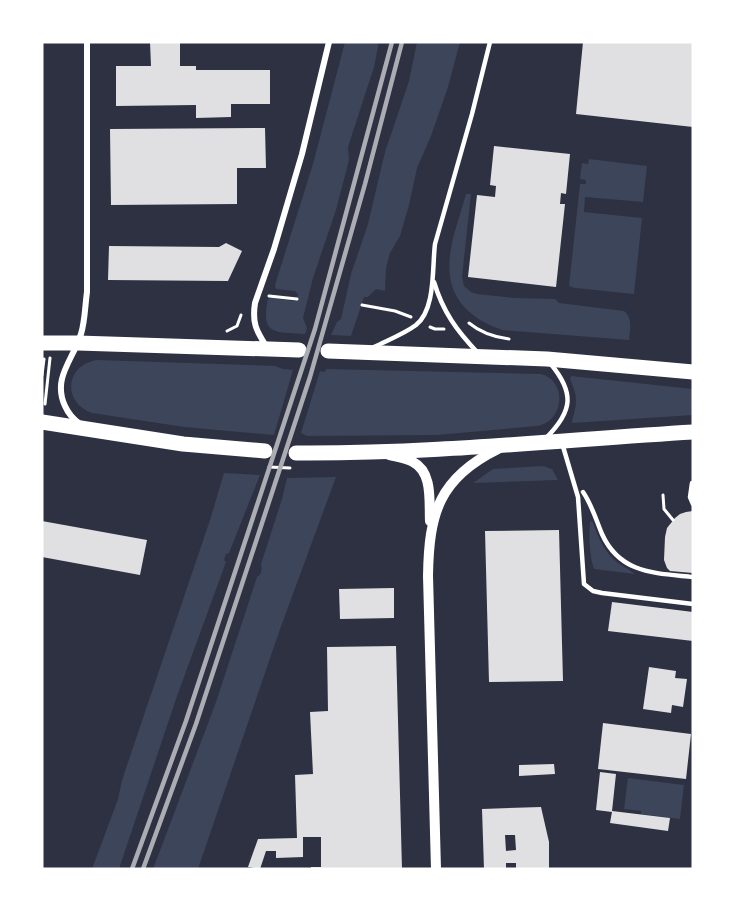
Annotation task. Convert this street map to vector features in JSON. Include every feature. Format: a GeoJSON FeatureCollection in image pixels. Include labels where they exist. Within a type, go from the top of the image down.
{"type":"FeatureCollection","features":[{"type":"Feature","properties":{"kind":"main road"},"geometry":{"type":"LineString","coordinates":[[43,349],[78,342],[299,350]]}},
{"type":"Feature","properties":{"kind":"main road"},"geometry":{"type":"LineString","coordinates":[[328,351],[547,359],[693,372]]}},
{"type":"Feature","properties":{"kind":"main road"},"geometry":{"type":"LineString","coordinates":[[42,422],[183,444],[265,451]]}},
{"type":"Feature","properties":{"kind":"main road"},"geometry":{"type":"LineString","coordinates":[[296,453],[377,453],[693,432]]}},
{"type":"Feature","properties":{"kind":"street"},"geometry":{"type":"LineString","coordinates":[[85,428],[69,414],[60,390],[62,374],[83,328],[87,292],[87,42]]}},
{"type":"Feature","properties":{"kind":"street"},"geometry":{"type":"LineString","coordinates":[[268,350],[254,325],[255,303],[274,249],[302,154],[328,42]]}},
{"type":"Feature","properties":{"kind":"street"},"geometry":{"type":"LineString","coordinates":[[430,533],[438,505],[457,477],[475,461],[505,445]]}},
{"type":"Feature","properties":{"kind":"street"},"geometry":{"type":"LineString","coordinates":[[377,453],[413,462],[422,469],[429,490],[428,576],[436,869]]}},
{"type":"Feature","properties":{"kind":"lane"},"geometry":{"type":"LineString","coordinates":[[359,352],[394,338],[417,324],[427,311],[433,280],[435,244],[490,42]]}},
{"type":"Feature","properties":{"kind":"lane"},"geometry":{"type":"LineString","coordinates":[[433,280],[449,318],[481,356]]}},
{"type":"Feature","properties":{"kind":"lane"},"geometry":{"type":"LineString","coordinates":[[542,442],[559,425],[568,401],[560,375],[547,359]]}},
{"type":"Feature","properties":{"kind":"lane"},"geometry":{"type":"LineString","coordinates":[[561,441],[578,497],[584,584],[593,591],[602,593],[693,604]]}},
{"type":"Feature","properties":{"kind":"lane"},"geometry":{"type":"LineString","coordinates":[[692,483],[690,493],[693,504]]}},
{"type":"Feature","properties":{"kind":"lane"},"geometry":{"type":"LineString","coordinates":[[583,492],[594,511],[606,542],[621,560],[637,568],[693,577]]}},
{"type":"Feature","properties":{"kind":"path"},"geometry":{"type":"LineString","coordinates":[[268,296],[297,298]]}},
{"type":"Feature","properties":{"kind":"path"},"geometry":{"type":"LineString","coordinates":[[362,305],[395,311],[412,317]]}},
{"type":"Feature","properties":{"kind":"path"},"geometry":{"type":"LineString","coordinates":[[219,331],[226,331],[237,326],[242,309]]}},
{"type":"Feature","properties":{"kind":"path"},"geometry":{"type":"LineString","coordinates":[[426,325],[438,330],[447,327]]}},
{"type":"Feature","properties":{"kind":"path"},"geometry":{"type":"LineString","coordinates":[[42,375],[43,349]]}},
{"type":"Feature","properties":{"kind":"path"},"geometry":{"type":"LineString","coordinates":[[663,495],[664,509],[673,520]]}},
{"type":"Feature","properties":{"kind":"shaded area"},"geometry":{"type":"Polygon","coordinates":[[[345,42],[379,42],[374,67],[348,147],[349,160],[336,210],[313,278],[303,318],[307,328],[305,334],[278,332],[269,326],[266,320],[268,299],[295,301],[297,299],[298,294],[295,291],[276,289],[275,285],[313,164],[345,42]]]}},
{"type":"Feature","properties":{"kind":"shaded area"},"geometry":{"type":"Polygon","coordinates":[[[417,42],[460,42],[448,87],[417,168],[400,236],[390,253],[386,268],[385,291],[376,289],[368,297],[364,297],[351,336],[331,335],[337,322],[341,319],[351,274],[368,224],[385,152],[409,81],[417,42]]]}},
{"type":"Feature","properties":{"kind":"shaded area"},"geometry":{"type":"Polygon","coordinates":[[[589,159],[647,166],[643,202],[585,197],[584,212],[642,218],[634,294],[569,286],[580,184],[586,184],[586,180],[580,179],[582,163],[588,164],[589,159]]]}},
{"type":"Feature","properties":{"kind":"shaded area"},"geometry":{"type":"Polygon","coordinates":[[[466,194],[471,194],[462,277],[464,286],[477,294],[555,299],[559,303],[624,311],[630,320],[629,340],[502,330],[483,322],[466,309],[456,296],[449,268],[453,238],[466,194]]]}},
{"type":"Feature","properties":{"kind":"shaded area"},"geometry":{"type":"Polygon","coordinates":[[[97,360],[275,366],[293,370],[274,435],[184,427],[92,413],[82,408],[76,401],[71,385],[78,369],[86,363],[97,360]]]}},
{"type":"Feature","properties":{"kind":"shaded area"},"geometry":{"type":"Polygon","coordinates":[[[327,369],[541,374],[550,378],[556,385],[559,401],[553,417],[537,426],[437,435],[307,436],[301,433],[320,371],[324,372],[327,369]]]}},
{"type":"Feature","properties":{"kind":"shaded area"},"geometry":{"type":"Polygon","coordinates":[[[571,376],[693,389],[693,415],[572,423],[576,401],[571,376]]]}},
{"type":"Feature","properties":{"kind":"shaded area"},"geometry":{"type":"Polygon","coordinates":[[[543,466],[552,469],[558,480],[473,483],[493,469],[543,466]]]}},
{"type":"Feature","properties":{"kind":"shaded area"},"geometry":{"type":"Polygon","coordinates":[[[224,473],[260,475],[229,553],[226,554],[224,560],[226,562],[176,699],[119,869],[92,869],[118,799],[122,780],[224,473]]]}},
{"type":"Feature","properties":{"kind":"shaded area"},"geometry":{"type":"Polygon","coordinates":[[[336,477],[279,632],[198,869],[153,869],[216,702],[257,577],[260,575],[261,564],[287,478],[336,477]]]}},
{"type":"Feature","properties":{"kind":"shaded area"},"geometry":{"type":"Polygon","coordinates":[[[590,521],[593,522],[609,555],[635,574],[594,569],[591,558],[590,521]]]}},
{"type":"Feature","properties":{"kind":"shaded area"},"geometry":{"type":"Polygon","coordinates":[[[628,778],[684,785],[680,819],[641,814],[641,811],[624,809],[628,778]]]}},
{"type":"Feature","properties":{"kind":"building"},"geometry":{"type":"Polygon","coordinates":[[[150,42],[180,42],[180,66],[196,66],[196,70],[270,70],[270,104],[231,104],[231,117],[196,118],[196,105],[116,106],[116,66],[151,66],[150,42]]]}},
{"type":"Feature","properties":{"kind":"building"},"geometry":{"type":"Polygon","coordinates":[[[583,42],[693,42],[693,127],[576,114],[583,42]]]}},
{"type":"Feature","properties":{"kind":"building"},"geometry":{"type":"Polygon","coordinates":[[[265,128],[266,168],[237,168],[237,204],[111,205],[110,129],[265,128]]]}},
{"type":"Feature","properties":{"kind":"building"},"geometry":{"type":"Polygon","coordinates":[[[494,146],[570,154],[566,194],[561,193],[560,204],[565,204],[556,287],[468,277],[477,195],[495,197],[496,186],[490,185],[494,146]]]}},
{"type":"Feature","properties":{"kind":"building"},"geometry":{"type":"Polygon","coordinates":[[[226,243],[242,251],[228,281],[108,280],[109,246],[219,247],[226,243]]]}},
{"type":"Feature","properties":{"kind":"building"},"geometry":{"type":"Polygon","coordinates":[[[693,511],[693,573],[670,571],[664,560],[667,528],[680,514],[693,511]]]}},
{"type":"Feature","properties":{"kind":"building"},"geometry":{"type":"Polygon","coordinates":[[[42,521],[147,540],[140,575],[42,557],[42,521]]]}},
{"type":"Feature","properties":{"kind":"building"},"geometry":{"type":"Polygon","coordinates":[[[559,530],[563,681],[489,682],[485,531],[559,530]]]}},
{"type":"Feature","properties":{"kind":"building"},"geometry":{"type":"Polygon","coordinates":[[[394,588],[394,618],[340,619],[339,589],[394,588]]]}},
{"type":"Feature","properties":{"kind":"building"},"geometry":{"type":"Polygon","coordinates":[[[612,602],[693,612],[693,641],[608,631],[612,602]]]}},
{"type":"Feature","properties":{"kind":"building"},"geometry":{"type":"Polygon","coordinates":[[[396,646],[402,869],[311,869],[311,867],[321,867],[321,837],[303,837],[303,857],[276,858],[276,851],[266,851],[260,869],[248,867],[258,839],[297,838],[295,775],[313,774],[310,712],[328,711],[327,647],[396,646]]]}},
{"type":"Feature","properties":{"kind":"building"},"geometry":{"type":"Polygon","coordinates":[[[649,667],[676,671],[675,678],[687,679],[683,707],[672,705],[671,713],[643,709],[649,667]]]}},
{"type":"Feature","properties":{"kind":"building"},"geometry":{"type":"Polygon","coordinates":[[[603,723],[691,734],[686,779],[598,769],[603,723]]]}},
{"type":"Feature","properties":{"kind":"building"},"geometry":{"type":"Polygon","coordinates":[[[554,764],[555,774],[519,776],[519,765],[554,764]]]}},
{"type":"Feature","properties":{"kind":"building"},"geometry":{"type":"Polygon","coordinates":[[[600,772],[616,774],[612,811],[670,818],[668,831],[610,823],[612,812],[596,810],[600,772]]]}},
{"type":"Feature","properties":{"kind":"building"},"geometry":{"type":"Polygon","coordinates":[[[541,807],[549,842],[549,869],[516,869],[516,863],[506,863],[506,869],[484,869],[482,809],[541,807]],[[505,835],[506,851],[516,850],[515,835],[505,835]]]}},
{"type":"Feature","properties":{"kind":"railway"},"geometry":{"type":"LineString","coordinates":[[132,869],[186,721],[315,329],[392,42]]}},
{"type":"Feature","properties":{"kind":"railway"},"geometry":{"type":"LineString","coordinates":[[143,869],[196,724],[310,377],[365,184],[402,42]]}}]}
